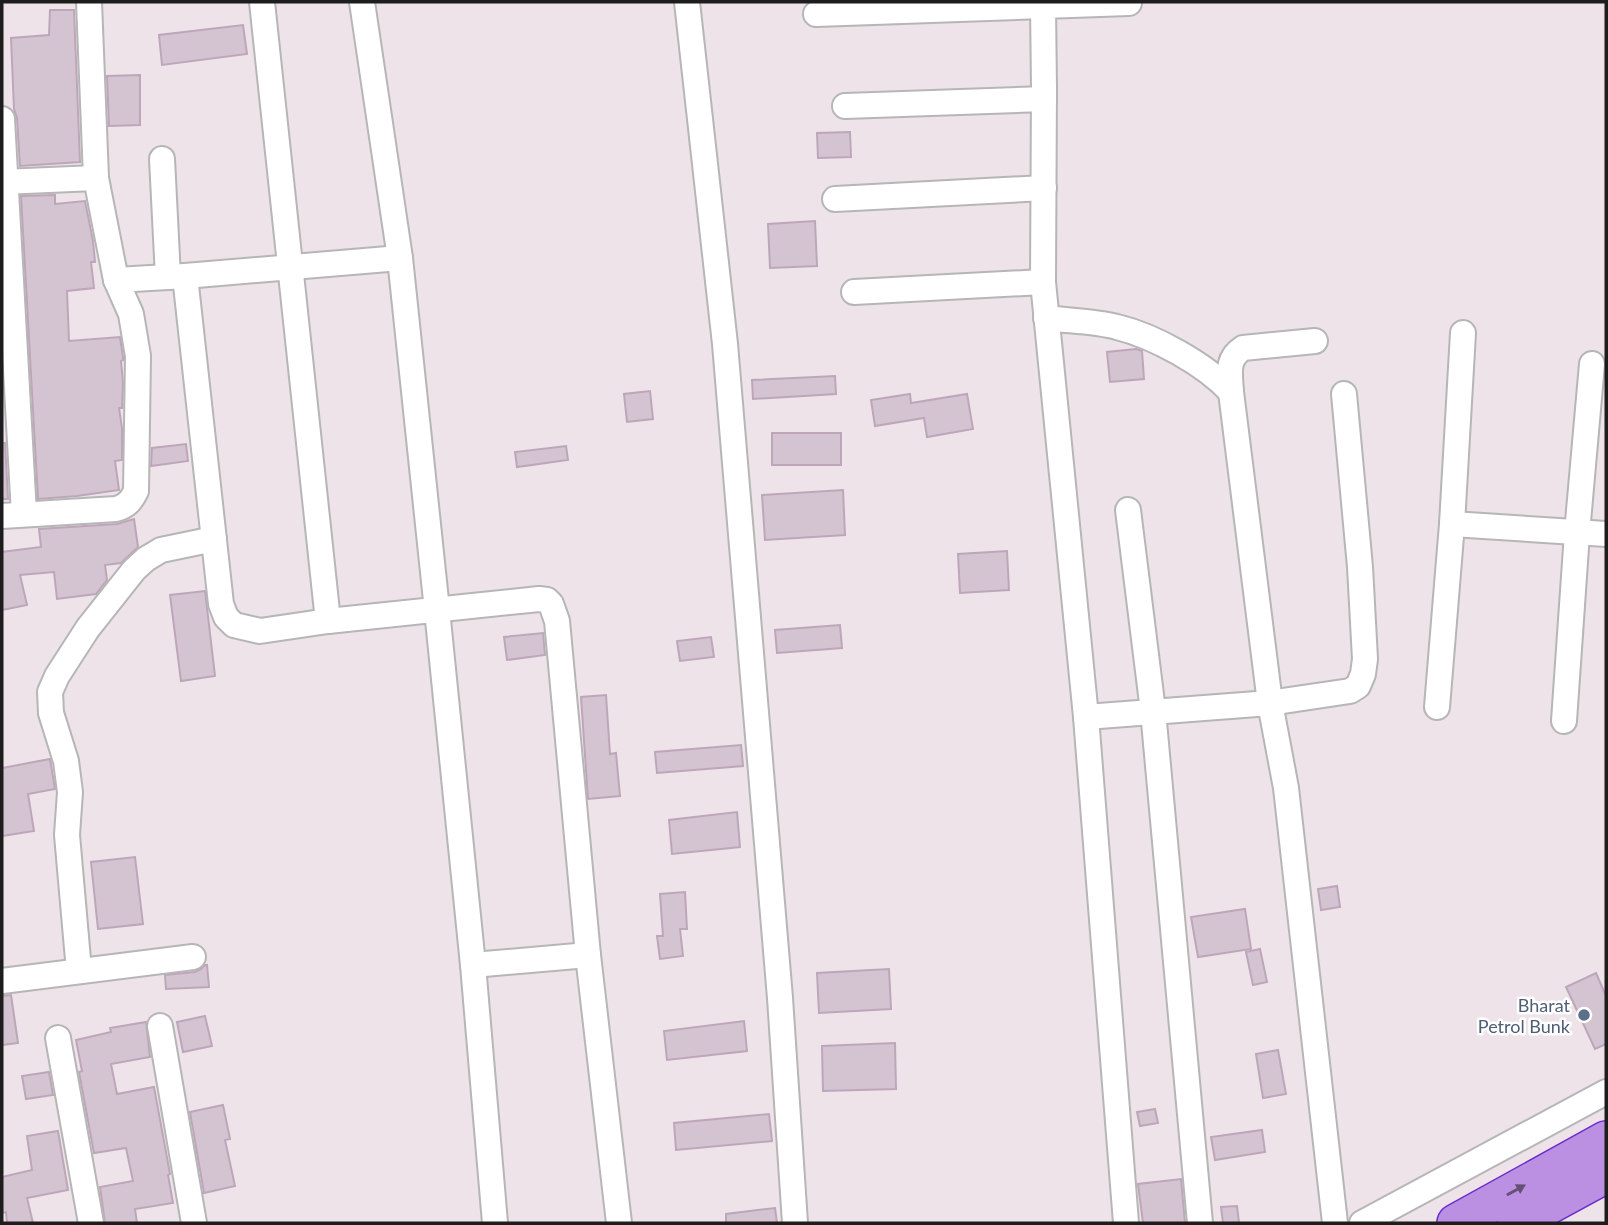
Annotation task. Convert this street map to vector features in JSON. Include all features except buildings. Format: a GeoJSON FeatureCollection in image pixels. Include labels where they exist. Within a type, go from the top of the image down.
{"type":"FeatureCollection","features":[{"type":"Feature","properties":{"kind":"highway"},"geometry":{"type":"LineString","coordinates":[[1456,1223],[1606,1140]]}},
{"type":"Feature","properties":{"kind":"highway"},"geometry":{"type":"LineString","coordinates":[[1516,1223],[1606,1174]]}},
{"type":"Feature","properties":{"kind":"street"},"geometry":{"type":"LineString","coordinates":[[2,120],[13,515],[125,507],[136,491],[138,356],[131,314],[116,281],[96,178],[89,2]]}},
{"type":"Feature","properties":{"kind":"street"},"geometry":{"type":"LineString","coordinates":[[262,2],[328,621]]}},
{"type":"Feature","properties":{"kind":"street"},"geometry":{"type":"LineString","coordinates":[[362,2],[400,258],[472,965],[495,1223]]}},
{"type":"Feature","properties":{"kind":"street"},"geometry":{"type":"LineString","coordinates":[[687,2],[725,344],[780,998],[795,1223]]}},
{"type":"Feature","properties":{"kind":"street"},"geometry":{"type":"LineString","coordinates":[[816,14],[1129,3]]}},
{"type":"Feature","properties":{"kind":"street"},"geometry":{"type":"LineString","coordinates":[[1043,6],[1043,282],[1086,717],[1126,1223]]}},
{"type":"Feature","properties":{"kind":"street"},"geometry":{"type":"LineString","coordinates":[[845,106],[1044,99]]}},
{"type":"Feature","properties":{"kind":"street"},"geometry":{"type":"LineString","coordinates":[[162,159],[221,604],[226,617],[234,625],[260,631],[328,621],[539,599],[547,600],[554,610],[588,955],[619,1223]]}},
{"type":"Feature","properties":{"kind":"street"},"geometry":{"type":"LineString","coordinates":[[3,181],[96,178]]}},
{"type":"Feature","properties":{"kind":"street"},"geometry":{"type":"LineString","coordinates":[[835,199],[1044,188]]}},
{"type":"Feature","properties":{"kind":"street"},"geometry":{"type":"LineString","coordinates":[[116,281],[400,258]]}},
{"type":"Feature","properties":{"kind":"street"},"geometry":{"type":"LineString","coordinates":[[854,292],[1043,282]]}},
{"type":"Feature","properties":{"kind":"street"},"geometry":{"type":"LineString","coordinates":[[1046,318],[1116,327],[1157,341],[1203,369],[1231,391]]}},
{"type":"Feature","properties":{"kind":"street"},"geometry":{"type":"LineString","coordinates":[[1437,707],[1452,524],[1463,333]]}},
{"type":"Feature","properties":{"kind":"street"},"geometry":{"type":"LineString","coordinates":[[1315,341],[1243,348],[1230,362],[1231,391],[1270,703],[1286,788],[1335,1223]]}},
{"type":"Feature","properties":{"kind":"street"},"geometry":{"type":"LineString","coordinates":[[1564,721],[1592,364]]}},
{"type":"Feature","properties":{"kind":"street"},"geometry":{"type":"LineString","coordinates":[[1086,717],[1270,703],[1350,691],[1358,686],[1365,659],[1345,394]]}},
{"type":"Feature","properties":{"kind":"street"},"geometry":{"type":"LineString","coordinates":[[1128,510],[1153,711],[1200,1223]]}},
{"type":"Feature","properties":{"kind":"street"},"geometry":{"type":"LineString","coordinates":[[1452,524],[1606,534]]}},
{"type":"Feature","properties":{"kind":"street"},"geometry":{"type":"LineString","coordinates":[[79,971],[67,835],[70,792],[66,761],[51,713],[50,692],[57,676],[88,628],[134,570],[161,550],[214,539]]}},
{"type":"Feature","properties":{"kind":"street"},"geometry":{"type":"LineString","coordinates":[[472,965],[588,955]]}},
{"type":"Feature","properties":{"kind":"street"},"geometry":{"type":"LineString","coordinates":[[2,981],[193,957]]}},
{"type":"Feature","properties":{"kind":"street"},"geometry":{"type":"LineString","coordinates":[[160,1026],[194,1223]]}},
{"type":"Feature","properties":{"kind":"street"},"geometry":{"type":"LineString","coordinates":[[58,1038],[91,1223]]}},
{"type":"Feature","properties":{"kind":"street"},"geometry":{"type":"LineString","coordinates":[[1376,1220],[1606,1092]]}},
{"type":"Feature","properties":{"kind":"place","name":"Bharat Petrol Bunk"},"geometry":{"type":"Point","coordinates":[1584,1015]}}]}
